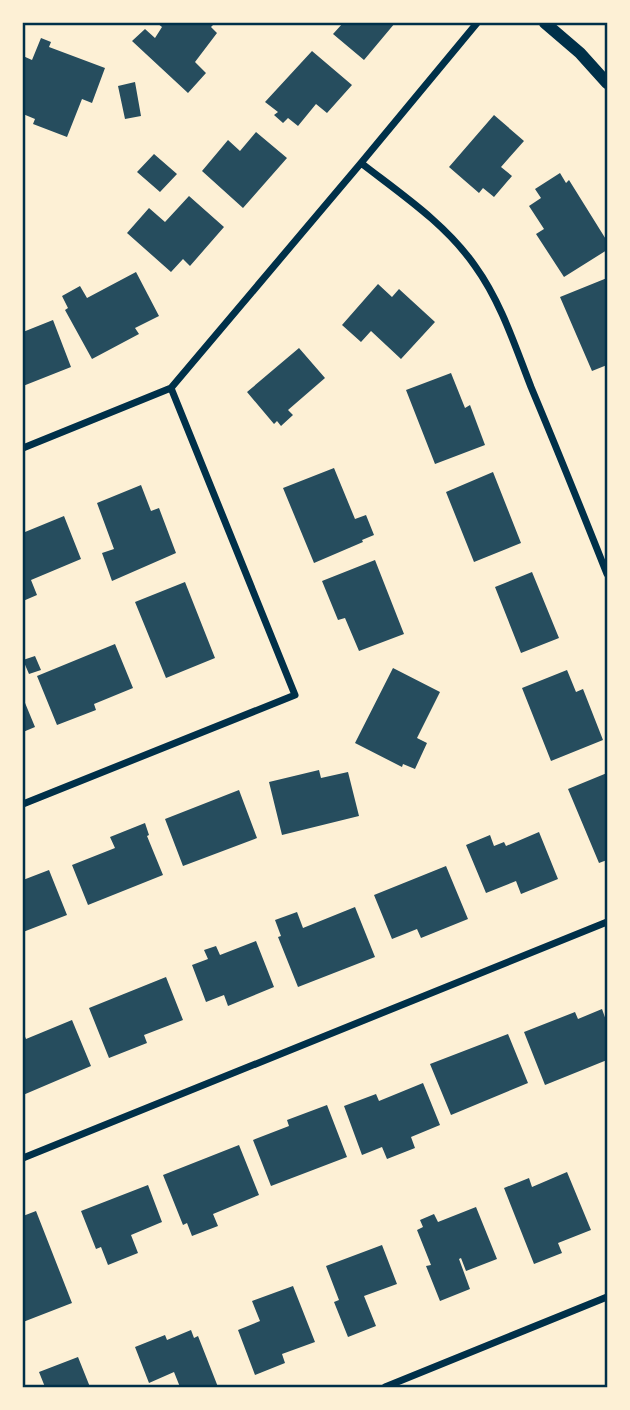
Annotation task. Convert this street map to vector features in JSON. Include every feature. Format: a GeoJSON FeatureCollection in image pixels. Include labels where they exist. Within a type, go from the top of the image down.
{"type":"FeatureCollection","features":[{"type":"Feature","properties":{"kind":"street"},"geometry":{"type":"LineString","coordinates":[[23,447],[171,388],[477,23]]}},
{"type":"Feature","properties":{"kind":"street"},"geometry":{"type":"LineString","coordinates":[[545,23],[580,53],[607,83]]}},
{"type":"Feature","properties":{"kind":"street"},"geometry":{"type":"LineString","coordinates":[[361,163],[430,217],[475,265],[510,334],[607,574]]}},
{"type":"Feature","properties":{"kind":"street"},"geometry":{"type":"LineString","coordinates":[[23,804],[295,695],[171,388]]}},
{"type":"Feature","properties":{"kind":"street"},"geometry":{"type":"LineString","coordinates":[[23,1158],[607,922]]}},
{"type":"Feature","properties":{"kind":"street"},"geometry":{"type":"LineString","coordinates":[[385,1387],[607,1297]]}},
{"type":"Feature","properties":{"kind":"building"},"geometry":{"type":"Polygon","coordinates":[[[157,23],[215,23],[211,27],[217,33],[195,62],[206,73],[188,93],[132,41],[145,29],[155,38],[162,27],[157,23]]]}},
{"type":"Feature","properties":{"kind":"building"},"geometry":{"type":"Polygon","coordinates":[[[343,23],[395,23],[364,60],[333,34],[343,23]]]}},
{"type":"Feature","properties":{"kind":"building"},"geometry":{"type":"Polygon","coordinates":[[[41,38],[51,42],[49,47],[105,68],[92,103],[82,99],[67,137],[33,124],[35,119],[23,114],[23,56],[32,60],[41,38]]]}},
{"type":"Feature","properties":{"kind":"building"},"geometry":{"type":"Polygon","coordinates":[[[312,51],[352,85],[327,113],[316,104],[298,126],[288,118],[283,123],[274,115],[278,112],[265,102],[312,51]]]}},
{"type":"Feature","properties":{"kind":"building"},"geometry":{"type":"Polygon","coordinates":[[[135,82],[141,116],[125,119],[118,86],[135,82]]]}},
{"type":"Feature","properties":{"kind":"building"},"geometry":{"type":"Polygon","coordinates":[[[494,115],[524,141],[501,167],[512,176],[494,197],[483,188],[479,193],[449,167],[494,115]]]}},
{"type":"Feature","properties":{"kind":"building"},"geometry":{"type":"Polygon","coordinates":[[[256,132],[287,158],[243,208],[202,171],[228,140],[240,151],[256,132]]]}},
{"type":"Feature","properties":{"kind":"building"},"geometry":{"type":"Polygon","coordinates":[[[154,154],[177,174],[160,192],[137,172],[154,154]]]}},
{"type":"Feature","properties":{"kind":"building"},"geometry":{"type":"Polygon","coordinates":[[[560,173],[566,183],[569,180],[607,241],[607,250],[564,277],[536,234],[544,229],[529,206],[541,198],[535,189],[560,173]]]}},
{"type":"Feature","properties":{"kind":"building"},"geometry":{"type":"Polygon","coordinates":[[[189,196],[224,227],[190,266],[183,259],[171,272],[127,233],[149,208],[165,222],[189,196]]]}},
{"type":"Feature","properties":{"kind":"building"},"geometry":{"type":"Polygon","coordinates":[[[136,272],[159,316],[135,328],[139,334],[92,359],[65,310],[68,308],[62,296],[80,286],[87,298],[136,272]]]}},
{"type":"Feature","properties":{"kind":"building"},"geometry":{"type":"Polygon","coordinates":[[[607,278],[607,365],[592,371],[560,297],[607,278]]]}},
{"type":"Feature","properties":{"kind":"building"},"geometry":{"type":"Polygon","coordinates":[[[378,284],[392,297],[399,289],[435,322],[401,359],[371,331],[361,342],[342,325],[378,284]]]}},
{"type":"Feature","properties":{"kind":"building"},"geometry":{"type":"Polygon","coordinates":[[[53,320],[71,367],[23,386],[23,332],[53,320]]]}},
{"type":"Feature","properties":{"kind":"building"},"geometry":{"type":"Polygon","coordinates":[[[299,348],[325,378],[288,410],[293,415],[281,426],[277,421],[274,424],[247,392],[299,348]]]}},
{"type":"Feature","properties":{"kind":"building"},"geometry":{"type":"Polygon","coordinates":[[[451,373],[465,408],[470,405],[485,445],[435,464],[406,390],[451,373]]]}},
{"type":"Feature","properties":{"kind":"building"},"geometry":{"type":"Polygon","coordinates":[[[334,468],[355,519],[366,515],[374,535],[314,563],[283,488],[334,468]]]}},
{"type":"Feature","properties":{"kind":"building"},"geometry":{"type":"Polygon","coordinates":[[[493,472],[521,543],[474,562],[446,492],[493,472]]]}},
{"type":"Feature","properties":{"kind":"building"},"geometry":{"type":"Polygon","coordinates":[[[141,485],[151,511],[159,508],[176,553],[112,581],[102,553],[114,549],[97,503],[141,485]]]}},
{"type":"Feature","properties":{"kind":"building"},"geometry":{"type":"Polygon","coordinates":[[[64,516],[81,559],[31,580],[37,595],[23,601],[23,526],[25,532],[64,516]]]}},
{"type":"Feature","properties":{"kind":"building"},"geometry":{"type":"Polygon","coordinates":[[[375,560],[404,634],[359,651],[345,618],[338,620],[322,581],[375,560]]]}},
{"type":"Feature","properties":{"kind":"building"},"geometry":{"type":"Polygon","coordinates":[[[532,572],[559,638],[521,653],[495,587],[532,572]]]}},
{"type":"Feature","properties":{"kind":"building"},"geometry":{"type":"Polygon","coordinates":[[[185,582],[215,658],[166,678],[135,602],[185,582]]]}},
{"type":"Feature","properties":{"kind":"building"},"geometry":{"type":"Polygon","coordinates":[[[115,644],[133,688],[94,704],[96,710],[57,725],[37,676],[115,644]]]}},
{"type":"Feature","properties":{"kind":"building"},"geometry":{"type":"Polygon","coordinates":[[[35,656],[41,670],[29,674],[23,660],[35,656]]]}},
{"type":"Feature","properties":{"kind":"building"},"geometry":{"type":"Polygon","coordinates":[[[393,668],[440,692],[417,738],[427,743],[415,769],[403,764],[402,767],[355,743],[393,668]]]}},
{"type":"Feature","properties":{"kind":"building"},"geometry":{"type":"Polygon","coordinates":[[[567,670],[576,692],[583,689],[603,740],[551,761],[522,688],[567,670]]]}},
{"type":"Feature","properties":{"kind":"building"},"geometry":{"type":"Polygon","coordinates":[[[23,698],[35,727],[23,732],[23,698]]]}},
{"type":"Feature","properties":{"kind":"building"},"geometry":{"type":"Polygon","coordinates":[[[319,770],[321,778],[348,772],[359,816],[282,835],[269,782],[319,770]]]}},
{"type":"Feature","properties":{"kind":"building"},"geometry":{"type":"Polygon","coordinates":[[[607,773],[607,860],[599,863],[568,789],[607,773]]]}},
{"type":"Feature","properties":{"kind":"building"},"geometry":{"type":"Polygon","coordinates":[[[239,790],[257,838],[183,866],[165,819],[239,790]]]}},
{"type":"Feature","properties":{"kind":"building"},"geometry":{"type":"Polygon","coordinates":[[[145,823],[149,835],[147,836],[163,875],[88,905],[72,865],[115,848],[110,837],[145,823]]]}},
{"type":"Feature","properties":{"kind":"building"},"geometry":{"type":"Polygon","coordinates":[[[539,832],[558,879],[521,894],[516,881],[486,893],[466,845],[490,835],[494,846],[504,842],[506,846],[539,832]]]}},
{"type":"Feature","properties":{"kind":"building"},"geometry":{"type":"Polygon","coordinates":[[[446,866],[468,919],[421,938],[417,929],[392,939],[374,895],[446,866]]]}},
{"type":"Feature","properties":{"kind":"building"},"geometry":{"type":"Polygon","coordinates":[[[49,870],[67,915],[23,932],[23,880],[49,870]]]}},
{"type":"Feature","properties":{"kind":"building"},"geometry":{"type":"Polygon","coordinates":[[[355,907],[375,957],[298,987],[278,937],[281,936],[275,920],[297,912],[303,928],[355,907]]]}},
{"type":"Feature","properties":{"kind":"building"},"geometry":{"type":"Polygon","coordinates":[[[256,941],[274,987],[228,1006],[224,995],[206,1002],[192,965],[208,959],[204,950],[216,946],[220,955],[256,941]]]}},
{"type":"Feature","properties":{"kind":"building"},"geometry":{"type":"Polygon","coordinates":[[[166,977],[183,1020],[144,1035],[147,1043],[109,1058],[89,1008],[166,977]]]}},
{"type":"Feature","properties":{"kind":"building"},"geometry":{"type":"Polygon","coordinates":[[[602,1009],[607,1023],[607,1060],[545,1085],[524,1032],[575,1012],[578,1019],[602,1009]]]}},
{"type":"Feature","properties":{"kind":"building"},"geometry":{"type":"Polygon","coordinates":[[[72,1020],[91,1066],[23,1095],[23,1032],[26,1039],[72,1020]]]}},
{"type":"Feature","properties":{"kind":"building"},"geometry":{"type":"Polygon","coordinates":[[[508,1034],[528,1083],[451,1115],[430,1064],[508,1034]]]}},
{"type":"Feature","properties":{"kind":"building"},"geometry":{"type":"Polygon","coordinates":[[[423,1083],[440,1125],[411,1137],[415,1148],[387,1159],[382,1147],[362,1155],[344,1106],[376,1094],[379,1101],[423,1083]]]}},
{"type":"Feature","properties":{"kind":"building"},"geometry":{"type":"Polygon","coordinates":[[[327,1105],[347,1157],[271,1186],[253,1140],[289,1126],[287,1120],[327,1105]]]}},
{"type":"Feature","properties":{"kind":"building"},"geometry":{"type":"Polygon","coordinates":[[[239,1145],[259,1195],[213,1214],[218,1226],[192,1236],[187,1223],[183,1225],[163,1175],[239,1145]]]}},
{"type":"Feature","properties":{"kind":"building"},"geometry":{"type":"Polygon","coordinates":[[[567,1172],[591,1230],[558,1243],[562,1253],[534,1264],[504,1188],[529,1178],[532,1187],[567,1172]]]}},
{"type":"Feature","properties":{"kind":"building"},"geometry":{"type":"Polygon","coordinates":[[[148,1185],[162,1222],[131,1235],[138,1253],[108,1265],[101,1247],[96,1249],[81,1211],[148,1185]]]}},
{"type":"Feature","properties":{"kind":"building"},"geometry":{"type":"Polygon","coordinates":[[[476,1207],[497,1259],[466,1271],[461,1258],[459,1259],[470,1289],[440,1301],[426,1266],[431,1265],[417,1230],[423,1227],[420,1220],[434,1214],[438,1222],[476,1207]]]}},
{"type":"Feature","properties":{"kind":"building"},"geometry":{"type":"Polygon","coordinates":[[[36,1211],[72,1303],[23,1322],[23,1216],[36,1211]]]}},
{"type":"Feature","properties":{"kind":"building"},"geometry":{"type":"Polygon","coordinates":[[[382,1245],[397,1284],[364,1296],[376,1326],[348,1337],[334,1302],[339,1300],[326,1266],[382,1245]]]}},
{"type":"Feature","properties":{"kind":"building"},"geometry":{"type":"Polygon","coordinates":[[[293,1286],[315,1342],[282,1354],[285,1363],[255,1375],[238,1330],[260,1321],[252,1301],[293,1286]]]}},
{"type":"Feature","properties":{"kind":"building"},"geometry":{"type":"Polygon","coordinates":[[[191,1330],[194,1338],[198,1336],[218,1387],[180,1387],[174,1372],[149,1383],[135,1347],[165,1335],[167,1340],[191,1330]]]}},
{"type":"Feature","properties":{"kind":"building"},"geometry":{"type":"Polygon","coordinates":[[[78,1357],[90,1387],[45,1387],[39,1372],[78,1357]]]}}]}
